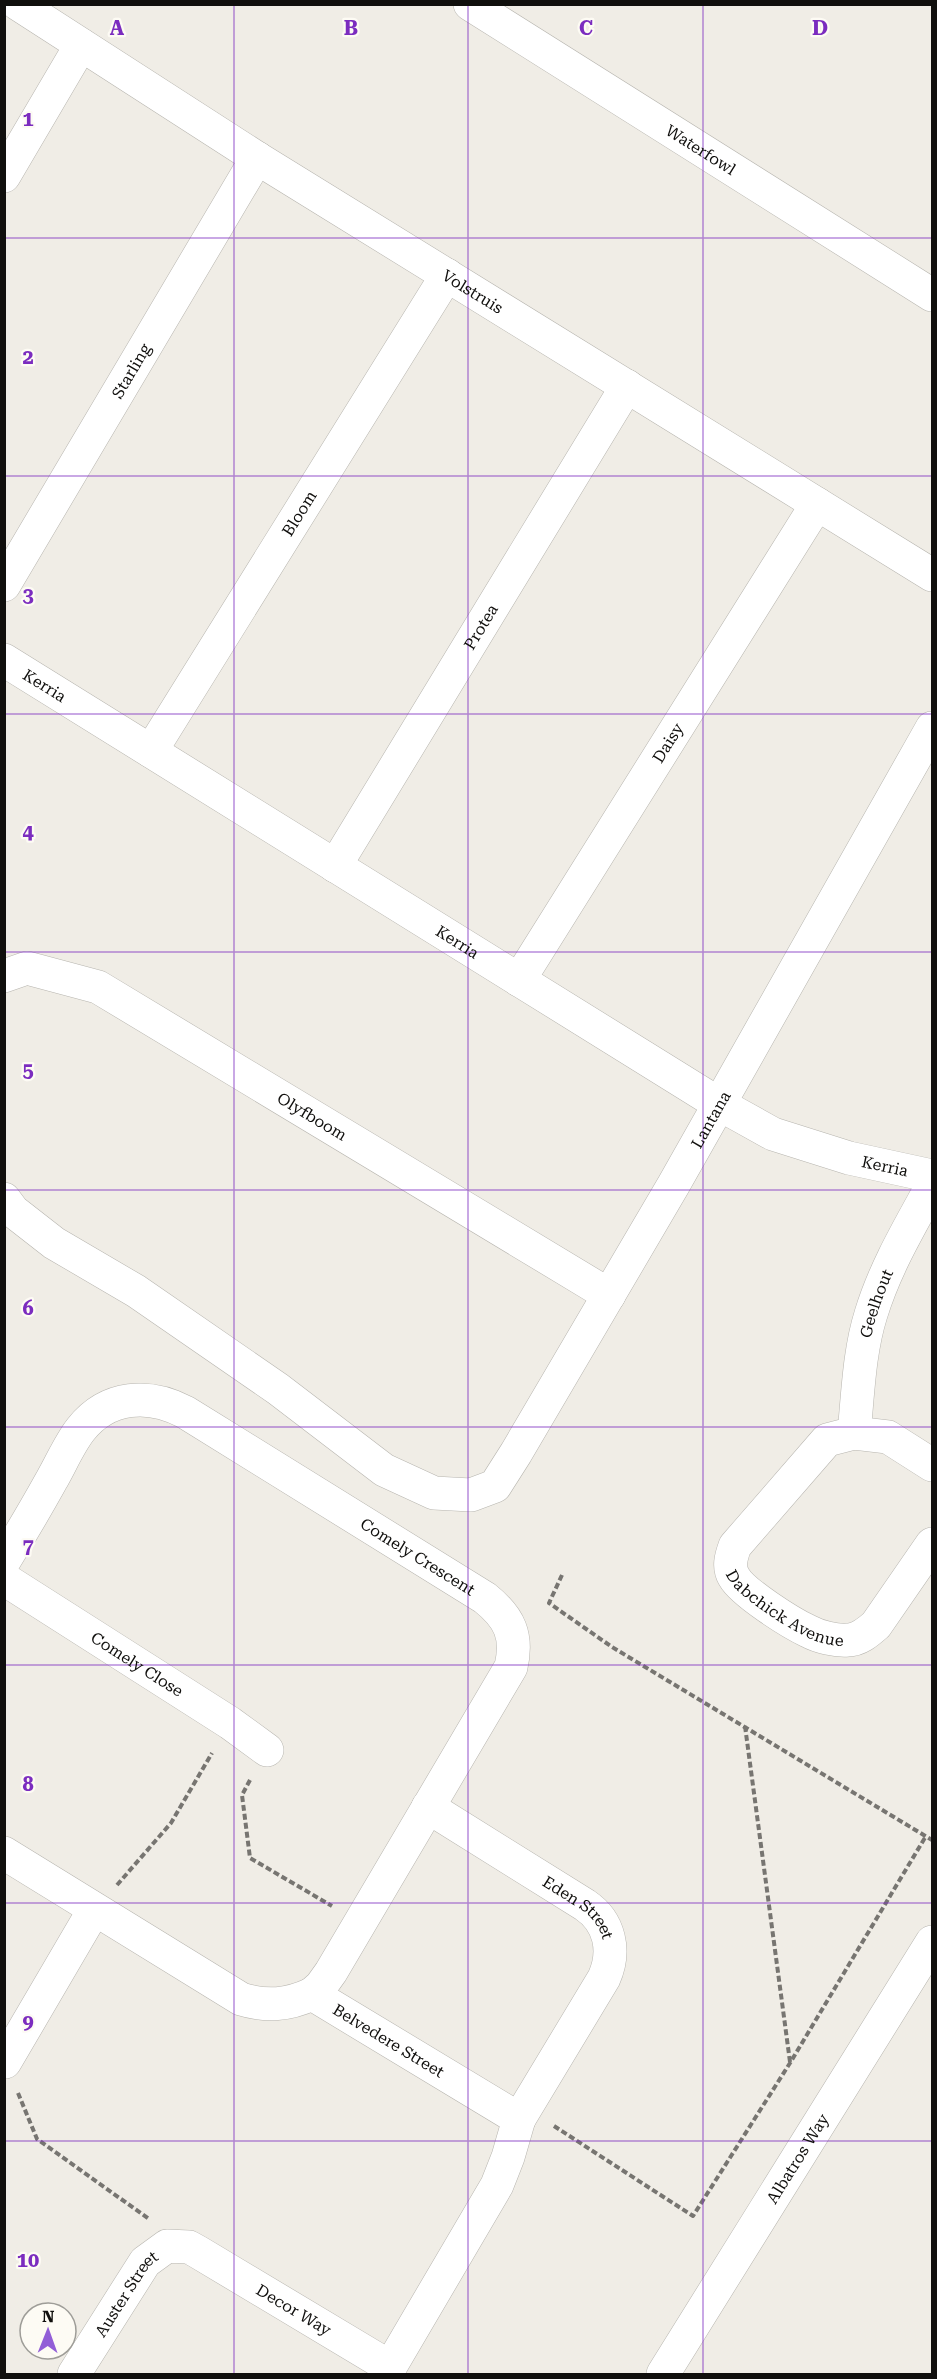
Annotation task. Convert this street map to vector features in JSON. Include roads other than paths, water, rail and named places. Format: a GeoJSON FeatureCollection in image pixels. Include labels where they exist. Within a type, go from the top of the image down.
{"type":"FeatureCollection","features":[{"type":"Feature","properties":{"kind":"street","name":"Volstruis"},"geometry":{"type":"LineString","coordinates":[[18,4],[257,158],[933,575]]}},
{"type":"Feature","properties":{"kind":"street","name":"Waterfowl"},"geometry":{"type":"LineString","coordinates":[[470,4],[933,295]]}},
{"type":"Feature","properties":{"kind":"street"},"geometry":{"type":"LineString","coordinates":[[4,176],[81,45]]}},
{"type":"Feature","properties":{"kind":"street","name":"Starling"},"geometry":{"type":"LineString","coordinates":[[4,585],[257,158]]}},
{"type":"Feature","properties":{"kind":"street","name":"Bloom"},"geometry":{"type":"LineString","coordinates":[[151,751],[447,275]]}},
{"type":"Feature","properties":{"kind":"street","name":"Protea"},"geometry":{"type":"LineString","coordinates":[[335,866],[627,386]]}},
{"type":"Feature","properties":{"kind":"street","name":"Daisy"},"geometry":{"type":"LineString","coordinates":[[519,980],[818,504]]}},
{"type":"Feature","properties":{"kind":"street","name":"Kerria"},"geometry":{"type":"LineString","coordinates":[[4,660],[719,1104],[773,1134],[849,1158],[933,1176]]}},
{"type":"Feature","properties":{"kind":"street","name":"Lantana"},"geometry":{"type":"LineString","coordinates":[[4,1199],[13,1211],[54,1243],[136,1291],[259,1376],[384,1470],[434,1493],[471,1495],[495,1486],[609,1295],[933,728]]}},
{"type":"Feature","properties":{"kind":"street","name":"Olyfboom"},"geometry":{"type":"LineString","coordinates":[[4,976],[27,968],[98,987],[609,1295]]}},
{"type":"Feature","properties":{"kind":"street","name":"Geelhout"},"geometry":{"type":"LineString","coordinates":[[854,1433],[870,1316],[891,1260],[933,1186]]}},
{"type":"Feature","properties":{"kind":"street","name":"Comely Crescent"},"geometry":{"type":"LineString","coordinates":[[4,1561],[81,1429],[105,1408],[125,1401],[149,1399],[168,1403],[185,1412],[485,1598],[498,1609],[509,1625],[515,1648],[510,1667],[361,1923],[331,1972],[312,1994]]}},
{"type":"Feature","properties":{"kind":"street","name":"Dabchick Avenue"},"geometry":{"type":"LineString","coordinates":[[933,1465],[888,1437],[854,1433],[827,1440],[735,1546],[730,1561],[735,1580],[747,1592],[809,1632],[832,1639],[850,1641],[864,1635],[876,1625],[933,1544]]}},
{"type":"Feature","properties":{"kind":"street","name":"Comely Close"},"geometry":{"type":"LineString","coordinates":[[4,1579],[230,1723],[267,1750]]}},
{"type":"Feature","properties":{"kind":"street","name":"Eden Street"},"geometry":{"type":"LineString","coordinates":[[428,1807],[593,1910],[608,1932],[610,1956],[604,1978],[522,2113]]}},
{"type":"Feature","properties":{"kind":"street"},"geometry":{"type":"LineString","coordinates":[[4,1854],[241,1999],[262,2005],[276,2005],[289,2003],[312,1994]]}},
{"type":"Feature","properties":{"kind":"street"},"geometry":{"type":"LineString","coordinates":[[5,2062],[94,1910]]}},
{"type":"Feature","properties":{"kind":"street","name":"Albatros Way"},"geometry":{"type":"LineString","coordinates":[[663,2374],[933,1942]]}},
{"type":"Feature","properties":{"kind":"street","name":"Belvedere Street"},"geometry":{"type":"LineString","coordinates":[[312,1994],[522,2113]]}},
{"type":"Feature","properties":{"kind":"street"},"geometry":{"type":"LineString","coordinates":[[388,2371],[497,2186],[522,2113]]}},
{"type":"Feature","properties":{"kind":"street","name":"Auster Street"},"geometry":{"type":"LineString","coordinates":[[74,2374],[145,2262],[167,2246],[193,2250]]}},
{"type":"Feature","properties":{"kind":"street","name":"Decor Way"},"geometry":{"type":"LineString","coordinates":[[193,2250],[388,2371]]}}]}
